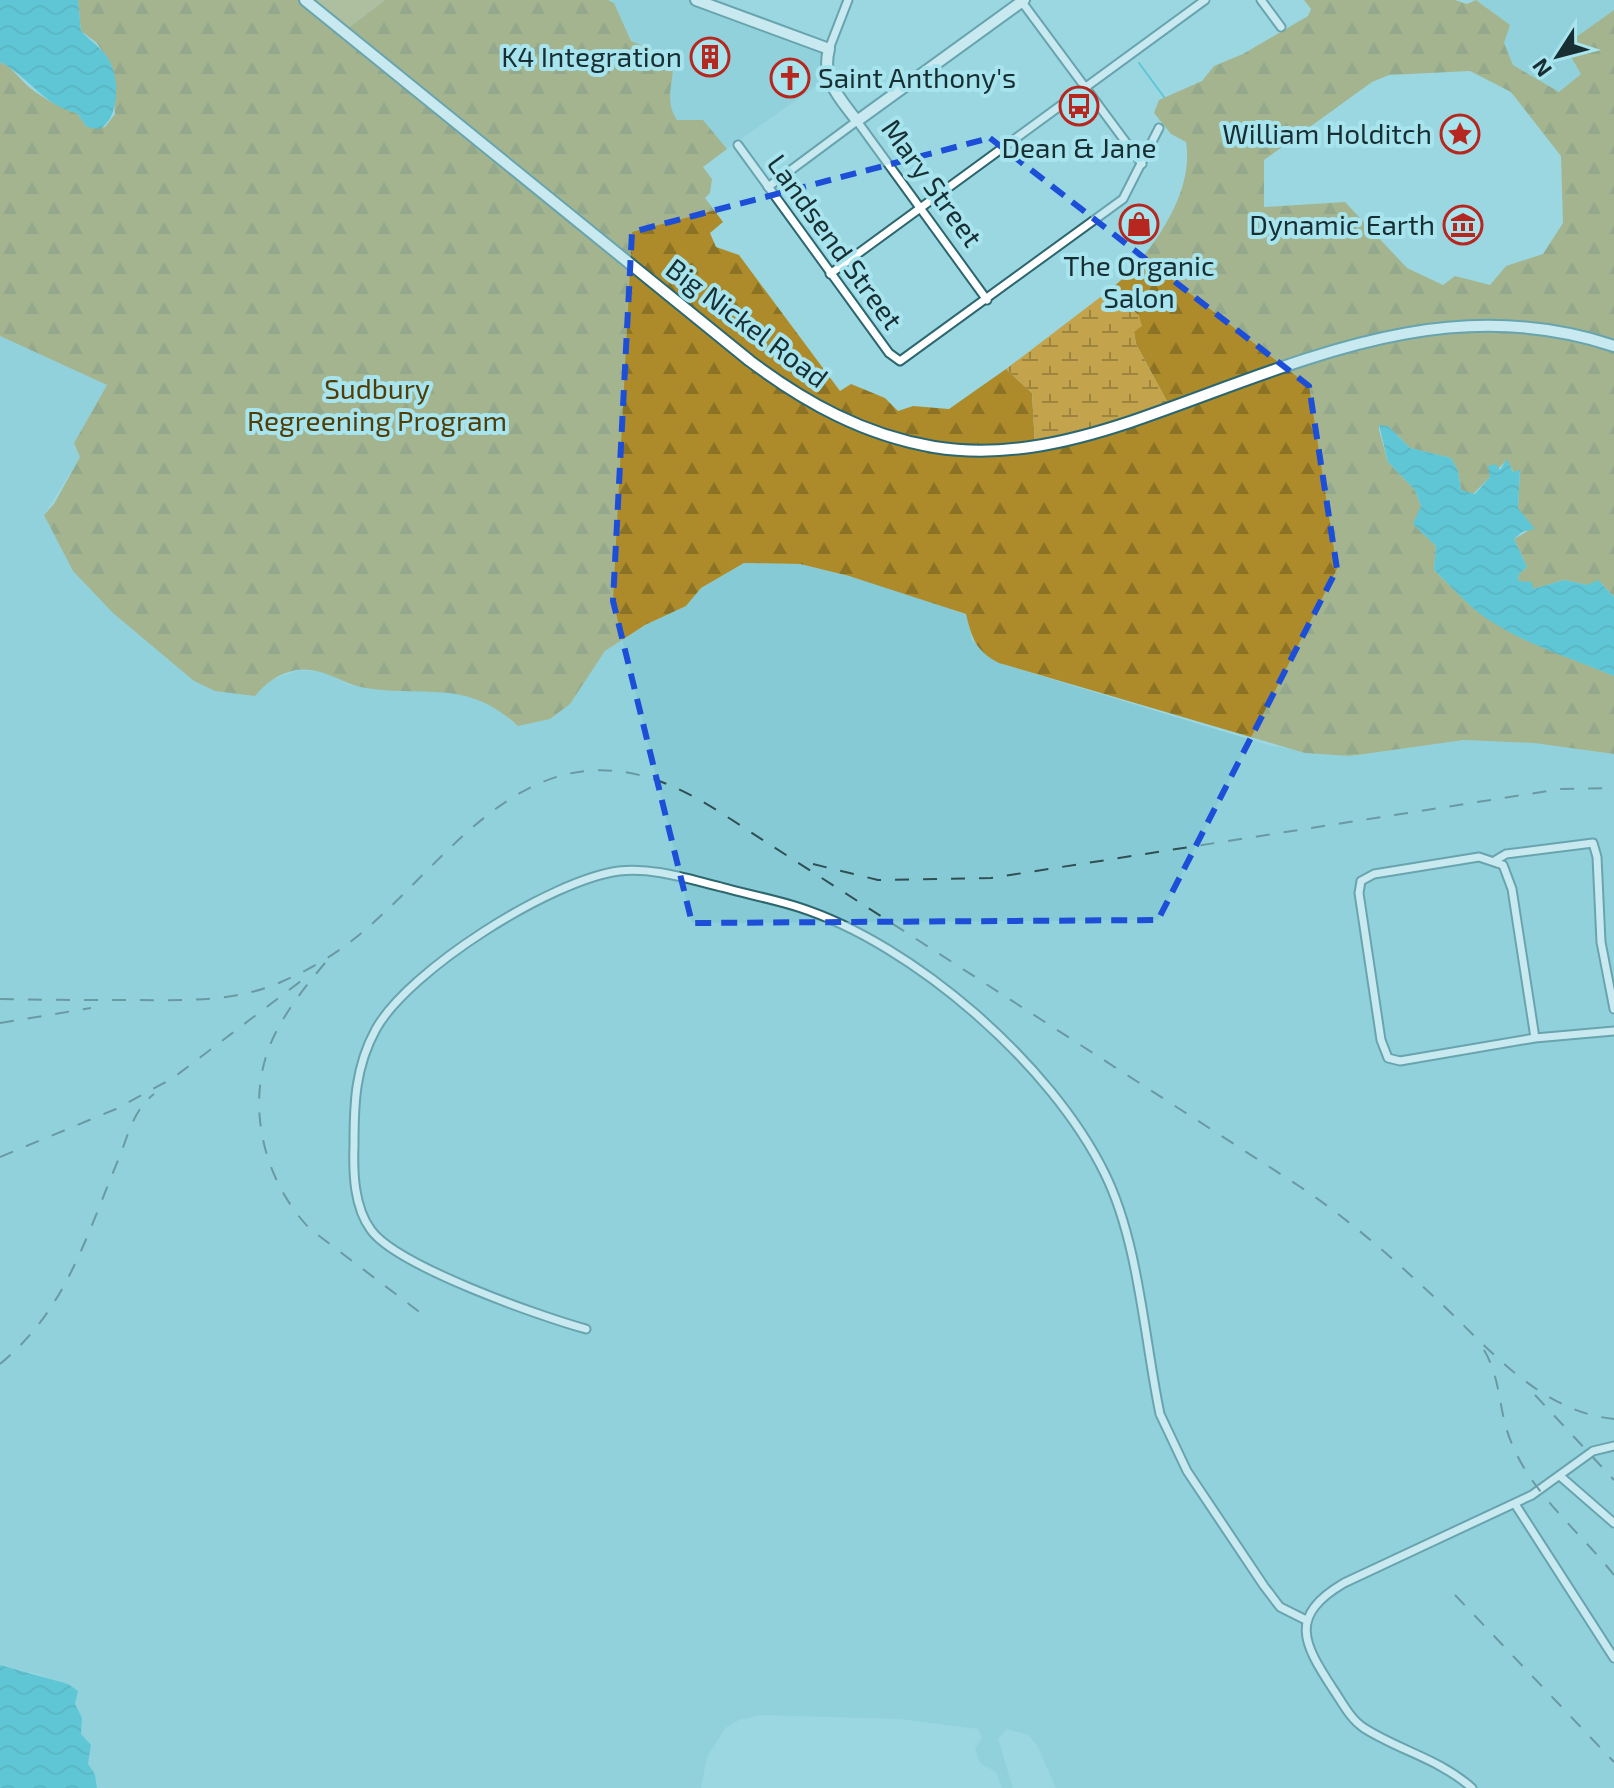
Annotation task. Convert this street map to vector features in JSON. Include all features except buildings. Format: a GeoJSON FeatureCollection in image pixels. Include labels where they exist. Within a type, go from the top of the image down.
{"type":"FeatureCollection","features":[{"type":"Feature","properties":{"kind":"main road","name":"Big Nickel Road"},"geometry":{"type":"LineString","coordinates":[[305,0],[750,361],[816,405],[853,425],[888,437],[968,450],[1046,446],[1143,417],[1370,338],[1429,327],[1489,324],[1531,327],[1614,346]]}},
{"type":"Feature","properties":{"kind":"main road"},"geometry":{"type":"LineString","coordinates":[[696,0],[725,5],[829,49]]}},
{"type":"Feature","properties":{"kind":"main road"},"geometry":{"type":"LineString","coordinates":[[857,121],[1023,1]]}},
{"type":"Feature","properties":{"kind":"main road","name":"Mary Street"},"geometry":{"type":"LineString","coordinates":[[829,49],[825,66],[827,79],[857,121]]}},
{"type":"Feature","properties":{"kind":"street"},"geometry":{"type":"LineString","coordinates":[[829,49],[848,0]]}},
{"type":"Feature","properties":{"kind":"street"},"geometry":{"type":"LineString","coordinates":[[830,274],[1205,0]]}},
{"type":"Feature","properties":{"kind":"street"},"geometry":{"type":"LineString","coordinates":[[1261,0],[1281,27]]}},
{"type":"Feature","properties":{"kind":"street"},"geometry":{"type":"LineString","coordinates":[[1023,1],[1142,164]]}},
{"type":"Feature","properties":{"kind":"street"},"geometry":{"type":"LineString","coordinates":[[768,187],[857,121]]}},
{"type":"Feature","properties":{"kind":"street","name":"Mary Street"},"geometry":{"type":"LineString","coordinates":[[857,121],[987,300]]}},
{"type":"Feature","properties":{"kind":"street"},"geometry":{"type":"LineString","coordinates":[[987,300],[1123,199],[1159,128]]}},
{"type":"Feature","properties":{"kind":"street","name":"Landsend Street"},"geometry":{"type":"LineString","coordinates":[[738,145],[889,353],[900,361],[987,300]]}},
{"type":"Feature","properties":{"kind":"street"},"geometry":{"type":"LineString","coordinates":[[1496,860],[1506,854],[1593,843],[1597,857],[1601,942],[1614,1009]]}},
{"type":"Feature","properties":{"kind":"street"},"geometry":{"type":"LineString","coordinates":[[1535,1038],[1509,875],[1496,860],[1479,857],[1374,874],[1359,884],[1381,1040],[1388,1058],[1400,1061],[1535,1038],[1614,1031]]}},
{"type":"Feature","properties":{"kind":"street"},"geometry":{"type":"LineString","coordinates":[[586,1329],[412,1263],[386,1246],[368,1226],[353,1169],[354,1106],[356,1081],[374,1032],[396,1001],[447,958],[536,902],[590,878],[618,871],[665,874],[800,907],[861,935],[937,986],[1016,1054],[1080,1131],[1116,1198],[1129,1250],[1157,1402],[1168,1436],[1208,1505],[1280,1607],[1306,1620]]}},
{"type":"Feature","properties":{"kind":"street"},"geometry":{"type":"LineString","coordinates":[[1472,1788],[1456,1774],[1355,1721],[1307,1647],[1306,1620],[1324,1595],[1344,1583],[1515,1504],[1593,1451],[1614,1446]]}},
{"type":"Feature","properties":{"kind":"street"},"geometry":{"type":"LineString","coordinates":[[1560,1476],[1614,1523]]}},
{"type":"Feature","properties":{"kind":"street"},"geometry":{"type":"LineString","coordinates":[[1515,1504],[1614,1658]]}},
{"type":"Feature","properties":{"kind":"highlighted area"},"geometry":{"type":"Polygon","coordinates":[[[990,138],[1309,386],[1337,569],[1158,920],[692,923],[613,601],[632,232],[990,138]]]}},
{"type":"Feature","properties":{"kind":"shaded area"},"geometry":{"type":"Polygon","coordinates":[[[608,0],[694,0],[829,50],[826,79],[727,149],[698,121],[677,120],[670,109],[668,94],[674,70],[661,52],[631,41],[614,3],[608,0]]]}},
{"type":"Feature","properties":{"kind":"shaded area"},"geometry":{"type":"Polygon","coordinates":[[[1476,0],[1614,0],[1614,10],[1584,32],[1571,57],[1581,74],[1559,93],[1513,65],[1488,8],[1476,0]]]}},
{"type":"Feature","properties":{"kind":"shaded area"},"geometry":{"type":"Polygon","coordinates":[[[0,336],[107,385],[74,443],[80,457],[44,515],[164,654],[194,681],[268,681],[299,670],[328,672],[348,685],[387,690],[460,692],[485,701],[518,726],[570,704],[605,651],[645,625],[686,606],[701,588],[744,563],[800,564],[887,586],[967,615],[972,640],[999,663],[1271,746],[1350,756],[1464,740],[1534,743],[1614,754],[1614,1788],[1056,1788],[1037,1745],[1028,1735],[1007,1729],[998,1739],[1013,1788],[1002,1788],[996,1772],[980,1763],[975,1749],[982,1738],[978,1729],[899,1719],[761,1715],[739,1720],[725,1728],[707,1757],[701,1788],[97,1788],[95,1774],[88,1764],[91,1745],[81,1734],[75,1704],[78,1691],[41,1675],[0,1665],[0,336]]]}},
{"type":"Feature","properties":{"kind":"green space","name":"Sudbury Regreening Program"},"geometry":{"type":"Polygon","coordinates":[[[78,0],[306,0],[344,31],[385,0],[608,0],[614,3],[631,41],[673,58],[670,97],[677,120],[703,120],[727,149],[703,167],[712,179],[710,193],[705,198],[723,222],[710,233],[716,247],[739,255],[840,391],[851,384],[885,398],[898,411],[913,406],[949,409],[1006,369],[1032,393],[1035,445],[1170,407],[1136,344],[1134,332],[1139,316],[1111,289],[1154,242],[1177,203],[1184,182],[1186,142],[1171,134],[1154,113],[1159,100],[1202,81],[1214,66],[1243,54],[1308,16],[1311,9],[1304,0],[1455,0],[1467,4],[1476,0],[1510,25],[1504,43],[1513,65],[1559,92],[1581,74],[1571,57],[1568,43],[1614,10],[1614,597],[1601,583],[1587,585],[1564,580],[1533,589],[1529,584],[1518,581],[1519,574],[1527,567],[1514,539],[1528,531],[1518,508],[1520,471],[1514,473],[1507,460],[1472,495],[1461,490],[1458,471],[1451,458],[1410,448],[1388,426],[1379,426],[1379,430],[1388,462],[1415,490],[1421,506],[1415,526],[1436,546],[1434,570],[1474,609],[1521,638],[1614,676],[1614,754],[1534,743],[1464,740],[1350,756],[1305,753],[999,663],[976,643],[966,614],[849,576],[800,564],[744,563],[701,588],[686,606],[645,625],[605,651],[570,704],[550,719],[518,726],[481,701],[463,696],[366,688],[306,669],[278,677],[255,696],[215,691],[194,681],[113,613],[73,571],[44,515],[54,504],[80,457],[74,443],[107,385],[0,336],[0,62],[41,96],[77,113],[87,127],[105,127],[115,114],[112,66],[97,43],[81,31],[78,0]],[[1470,71],[1389,75],[1372,82],[1264,160],[1264,207],[1345,202],[1407,268],[1443,285],[1455,276],[1490,285],[1506,266],[1543,254],[1563,223],[1561,156],[1511,92],[1470,71]]]}},
{"type":"Feature","properties":{"kind":"green space"},"geometry":{"type":"Polygon","coordinates":[[[306,0],[385,0],[344,31],[306,0]]]}},
{"type":"Feature","properties":{"kind":"green space"},"geometry":{"type":"Polygon","coordinates":[[[1111,289],[1139,316],[1142,326],[1134,332],[1136,344],[1170,407],[1035,446],[1032,393],[1006,369],[1111,289]]]}},
{"type":"Feature","properties":{"kind":"water"},"geometry":{"type":"Polygon","coordinates":[[[0,0],[78,0],[81,31],[101,49],[113,70],[116,99],[106,124],[99,129],[87,127],[77,113],[55,104],[0,62],[0,0]]]}},
{"type":"Feature","properties":{"kind":"water"},"geometry":{"type":"Polygon","coordinates":[[[1379,425],[1388,426],[1410,448],[1451,458],[1458,471],[1461,490],[1475,494],[1490,477],[1488,466],[1496,464],[1500,470],[1507,459],[1513,472],[1520,470],[1518,508],[1535,529],[1522,532],[1514,539],[1527,567],[1519,574],[1518,581],[1532,582],[1533,589],[1564,580],[1587,585],[1598,580],[1614,597],[1614,676],[1542,647],[1490,621],[1434,570],[1436,546],[1413,524],[1421,506],[1415,490],[1388,462],[1379,425]]]}},
{"type":"Feature","properties":{"kind":"water"},"geometry":{"type":"Polygon","coordinates":[[[0,1665],[68,1684],[78,1691],[75,1704],[82,1718],[81,1734],[91,1745],[88,1764],[95,1774],[97,1788],[0,1788],[0,1665]]]}},
{"type":"Feature","properties":{"kind":"waterway"},"geometry":{"type":"LineString","coordinates":[[1139,63],[1164,97]]}},
{"type":"Feature","properties":{"kind":"railway"},"geometry":{"type":"LineString","coordinates":[[0,999],[182,1000],[223,997],[262,989],[310,968],[346,945],[387,910],[453,845],[488,815],[524,791],[564,775],[607,770],[656,780],[685,792],[726,816],[1299,1186],[1383,1251],[1492,1353],[1536,1389],[1560,1403],[1614,1419]]}},
{"type":"Feature","properties":{"kind":"railway"},"geometry":{"type":"LineString","coordinates":[[813,864],[878,880],[991,878],[1561,789],[1614,788]]}},
{"type":"Feature","properties":{"kind":"railway"},"geometry":{"type":"LineString","coordinates":[[325,963],[288,1012],[270,1045],[259,1094],[264,1143],[281,1189],[310,1229],[426,1317]]}},
{"type":"Feature","properties":{"kind":"railway"},"geometry":{"type":"LineString","coordinates":[[0,1157],[116,1109],[173,1078],[301,981]]}},
{"type":"Feature","properties":{"kind":"railway"},"geometry":{"type":"LineString","coordinates":[[0,1023],[91,1008]]}},
{"type":"Feature","properties":{"kind":"railway"},"geometry":{"type":"LineString","coordinates":[[0,1364],[23,1343],[58,1295],[85,1243],[132,1124],[154,1094]]}},
{"type":"Feature","properties":{"kind":"railway"},"geometry":{"type":"LineString","coordinates":[[1484,1350],[1494,1373],[1508,1432],[1521,1462],[1544,1496],[1614,1575]]}},
{"type":"Feature","properties":{"kind":"railway"},"geometry":{"type":"LineString","coordinates":[[1535,1395],[1614,1480]]}},
{"type":"Feature","properties":{"kind":"railway"},"geometry":{"type":"LineString","coordinates":[[1455,1595],[1614,1762]]}},
{"type":"Feature","properties":{"kind":"place","name":"K4 Integration"},"geometry":{"type":"Point","coordinates":[710,57]}},
{"type":"Feature","properties":{"kind":"place","name":"Saint Anthony's"},"geometry":{"type":"Point","coordinates":[790,78]}},
{"type":"Feature","properties":{"kind":"place","name":"Dean & Jane"},"geometry":{"type":"Point","coordinates":[1079,106]}},
{"type":"Feature","properties":{"kind":"place","name":"William Holditch"},"geometry":{"type":"Point","coordinates":[1460,134]}},
{"type":"Feature","properties":{"kind":"place","name":"The Organic Salon"},"geometry":{"type":"Point","coordinates":[1139,224]}},
{"type":"Feature","properties":{"kind":"place","name":"Dynamic Earth"},"geometry":{"type":"Point","coordinates":[1463,225]}}]}
